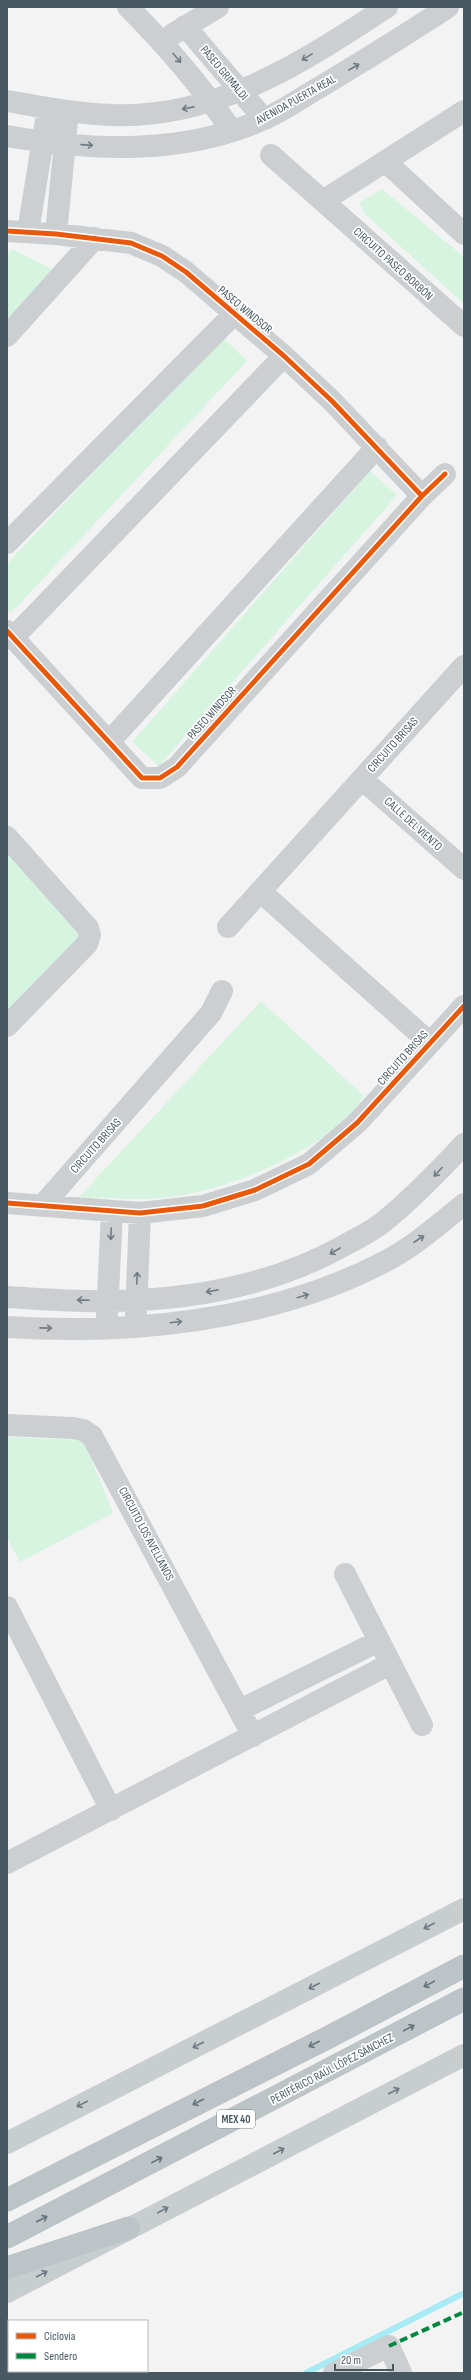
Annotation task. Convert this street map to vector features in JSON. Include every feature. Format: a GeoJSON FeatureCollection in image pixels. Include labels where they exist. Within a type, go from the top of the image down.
{"type":"FeatureCollection","features":[{"type":"Feature","properties":{"kind":"highway","name":"MEX 40"},"geometry":{"type":"LineString","coordinates":[[7,2200],[114,2144],[329,2037],[464,1966]]}},
{"type":"Feature","properties":{"kind":"highway","name":"PERIFÉRICO RAÚL LÓPEZ SÁNCHEZ"},"geometry":{"type":"LineString","coordinates":[[7,2237],[464,1999]]}},
{"type":"Feature","properties":{"kind":"highway"},"geometry":{"type":"LineString","coordinates":[[7,2183],[114,2144]]}},
{"type":"Feature","properties":{"kind":"highway"},"geometry":{"type":"LineString","coordinates":[[7,2268],[129,2228]]}},
{"type":"Feature","properties":{"kind":"main road"},"geometry":{"type":"LineString","coordinates":[[7,2143],[464,1908]]}},
{"type":"Feature","properties":{"kind":"main road"},"geometry":{"type":"LineString","coordinates":[[7,2292],[464,2056]]}},
{"type":"Feature","properties":{"kind":"street"},"geometry":{"type":"LineString","coordinates":[[128,7],[161,40],[212,103],[232,131]]}},
{"type":"Feature","properties":{"kind":"street"},"geometry":{"type":"LineString","coordinates":[[161,40],[218,7]]}},
{"type":"Feature","properties":{"kind":"street"},"geometry":{"type":"LineString","coordinates":[[7,101],[58,110],[113,115],[152,114],[212,103],[241,92],[295,64],[388,7]]}},
{"type":"Feature","properties":{"kind":"street","name":"AVENIDA PUERTA REAL"},"geometry":{"type":"LineString","coordinates":[[7,136],[41,142],[65,144],[149,147],[189,142],[232,131],[264,119],[375,55],[448,7]]}},
{"type":"Feature","properties":{"kind":"street","name":"PASEO GRIMALDI"},"geometry":{"type":"LineString","coordinates":[[185,26],[264,119]]}},
{"type":"Feature","properties":{"kind":"street"},"geometry":{"type":"LineString","coordinates":[[56,234],[65,144],[58,110]]}},
{"type":"Feature","properties":{"kind":"street","name":"PASEO WINDSOR"},"geometry":{"type":"LineString","coordinates":[[58,110],[41,142],[17,232],[56,234],[131,243],[162,256],[186,272],[284,356],[377,447],[422,496]]}},
{"type":"Feature","properties":{"kind":"street"},"geometry":{"type":"LineString","coordinates":[[323,201],[464,111]]}},
{"type":"Feature","properties":{"kind":"street","name":"CIRCUITO PASEO BORBÓN"},"geometry":{"type":"LineString","coordinates":[[271,155],[464,326]]}},
{"type":"Feature","properties":{"kind":"street"},"geometry":{"type":"LineString","coordinates":[[386,162],[464,234]]}},
{"type":"Feature","properties":{"kind":"street"},"geometry":{"type":"LineString","coordinates":[[7,336],[95,238]]}},
{"type":"Feature","properties":{"kind":"street","name":"PASEO WINDSOR"},"geometry":{"type":"LineString","coordinates":[[7,543],[234,314]]}},
{"type":"Feature","properties":{"kind":"street","name":"PASEO WINDSOR"},"geometry":{"type":"LineString","coordinates":[[284,356],[10,634],[142,778],[160,778],[177,767],[422,496],[445,474]]}},
{"type":"Feature","properties":{"kind":"street"},"geometry":{"type":"LineString","coordinates":[[109,742],[377,447]]}},
{"type":"Feature","properties":{"kind":"street","name":"CIRCUITO BRISAS"},"geometry":{"type":"LineString","coordinates":[[228,927],[463,669]]}},
{"type":"Feature","properties":{"kind":"street","name":"CALLE DEL VIENTO"},"geometry":{"type":"LineString","coordinates":[[362,779],[464,870]]}},
{"type":"Feature","properties":{"kind":"street"},"geometry":{"type":"LineString","coordinates":[[7,837],[88,928],[90,935],[87,944],[7,1026]]}},
{"type":"Feature","properties":{"kind":"street","name":"CIRCUITO BRISAS"},"geometry":{"type":"LineString","coordinates":[[260,891],[430,1043]]}},
{"type":"Feature","properties":{"kind":"street","name":"CIRCUITO BRISAS"},"geometry":{"type":"LineString","coordinates":[[42,1206],[211,1013],[222,991]]}},
{"type":"Feature","properties":{"kind":"street","name":"CIRCUITO BRISAS"},"geometry":{"type":"LineString","coordinates":[[7,1204],[140,1213],[203,1206],[255,1190],[309,1164],[357,1123],[464,1006]]}},
{"type":"Feature","properties":{"kind":"street"},"geometry":{"type":"LineString","coordinates":[[7,1297],[108,1301],[136,1300],[198,1294],[246,1285],[322,1258],[380,1225],[422,1189],[464,1144]]}},
{"type":"Feature","properties":{"kind":"street"},"geometry":{"type":"LineString","coordinates":[[7,1327],[106,1329],[135,1327],[239,1312],[299,1297],[334,1286],[380,1265],[425,1235],[464,1204]]}},
{"type":"Feature","properties":{"kind":"street"},"geometry":{"type":"LineString","coordinates":[[106,1329],[112,1211]]}},
{"type":"Feature","properties":{"kind":"street"},"geometry":{"type":"LineString","coordinates":[[135,1327],[140,1213]]}},
{"type":"Feature","properties":{"kind":"street","name":"CIRCUITO LOS AVELLANOS"},"geometry":{"type":"LineString","coordinates":[[7,1425],[73,1428],[84,1430],[92,1436],[253,1736]]}},
{"type":"Feature","properties":{"kind":"street"},"geometry":{"type":"LineString","coordinates":[[345,1574],[422,1726]]}},
{"type":"Feature","properties":{"kind":"street"},"geometry":{"type":"LineString","coordinates":[[7,1607],[111,1810]]}},
{"type":"Feature","properties":{"kind":"street"},"geometry":{"type":"LineString","coordinates":[[240,1710],[379,1641]]}},
{"type":"Feature","properties":{"kind":"street"},"geometry":{"type":"LineString","coordinates":[[7,1864],[390,1664]]}},
{"type":"Feature","properties":{"kind":"street"},"geometry":{"type":"LineString","coordinates":[[334,2373],[389,2346],[401,2373]]}},
{"type":"Feature","properties":{"kind":"green space"},"geometry":{"type":"Polygon","coordinates":[[[382,189],[464,257],[464,304],[364,213],[359,203],[382,189]]]}},
{"type":"Feature","properties":{"kind":"green space"},"geometry":{"type":"Polygon","coordinates":[[[12,249],[56,271],[7,325],[7,255],[12,249]]]}},
{"type":"Feature","properties":{"kind":"green space"},"geometry":{"type":"Polygon","coordinates":[[[221,336],[247,361],[11,613],[7,609],[7,564],[221,336]]]}},
{"type":"Feature","properties":{"kind":"green space"},"geometry":{"type":"Polygon","coordinates":[[[370,471],[397,495],[159,766],[132,742],[370,471]]]}},
{"type":"Feature","properties":{"kind":"green space"},"geometry":{"type":"Polygon","coordinates":[[[7,842],[87,936],[7,1018],[7,842]]]}},
{"type":"Feature","properties":{"kind":"green space"},"geometry":{"type":"Polygon","coordinates":[[[261,1001],[364,1096],[354,1111],[333,1130],[313,1144],[290,1157],[266,1169],[216,1187],[170,1197],[147,1199],[79,1197],[261,1001]]]}},
{"type":"Feature","properties":{"kind":"green space"},"geometry":{"type":"Polygon","coordinates":[[[7,1437],[84,1440],[113,1513],[20,1562],[7,1538],[7,1437]]]}},
{"type":"Feature","properties":{"kind":"waterway"},"geometry":{"type":"LineString","coordinates":[[306,2373],[464,2293]]}},
{"type":"Feature","properties":{"kind":"marked path"},"geometry":{"type":"LineString","coordinates":[[389,2346],[464,2312]]}},
{"type":"Feature","properties":{"kind":"cycle path"},"geometry":{"type":"LineString","coordinates":[[7,231],[56,234],[131,243],[162,256],[186,272],[284,356],[332,401],[422,496]]}},
{"type":"Feature","properties":{"kind":"cycle path"},"geometry":{"type":"LineString","coordinates":[[7,631],[142,778],[160,778],[177,767],[422,496],[445,474]]}},
{"type":"Feature","properties":{"kind":"cycle path"},"geometry":{"type":"LineString","coordinates":[[7,1203],[140,1213],[203,1206],[255,1190],[309,1164],[357,1123],[464,1006]]}}]}
